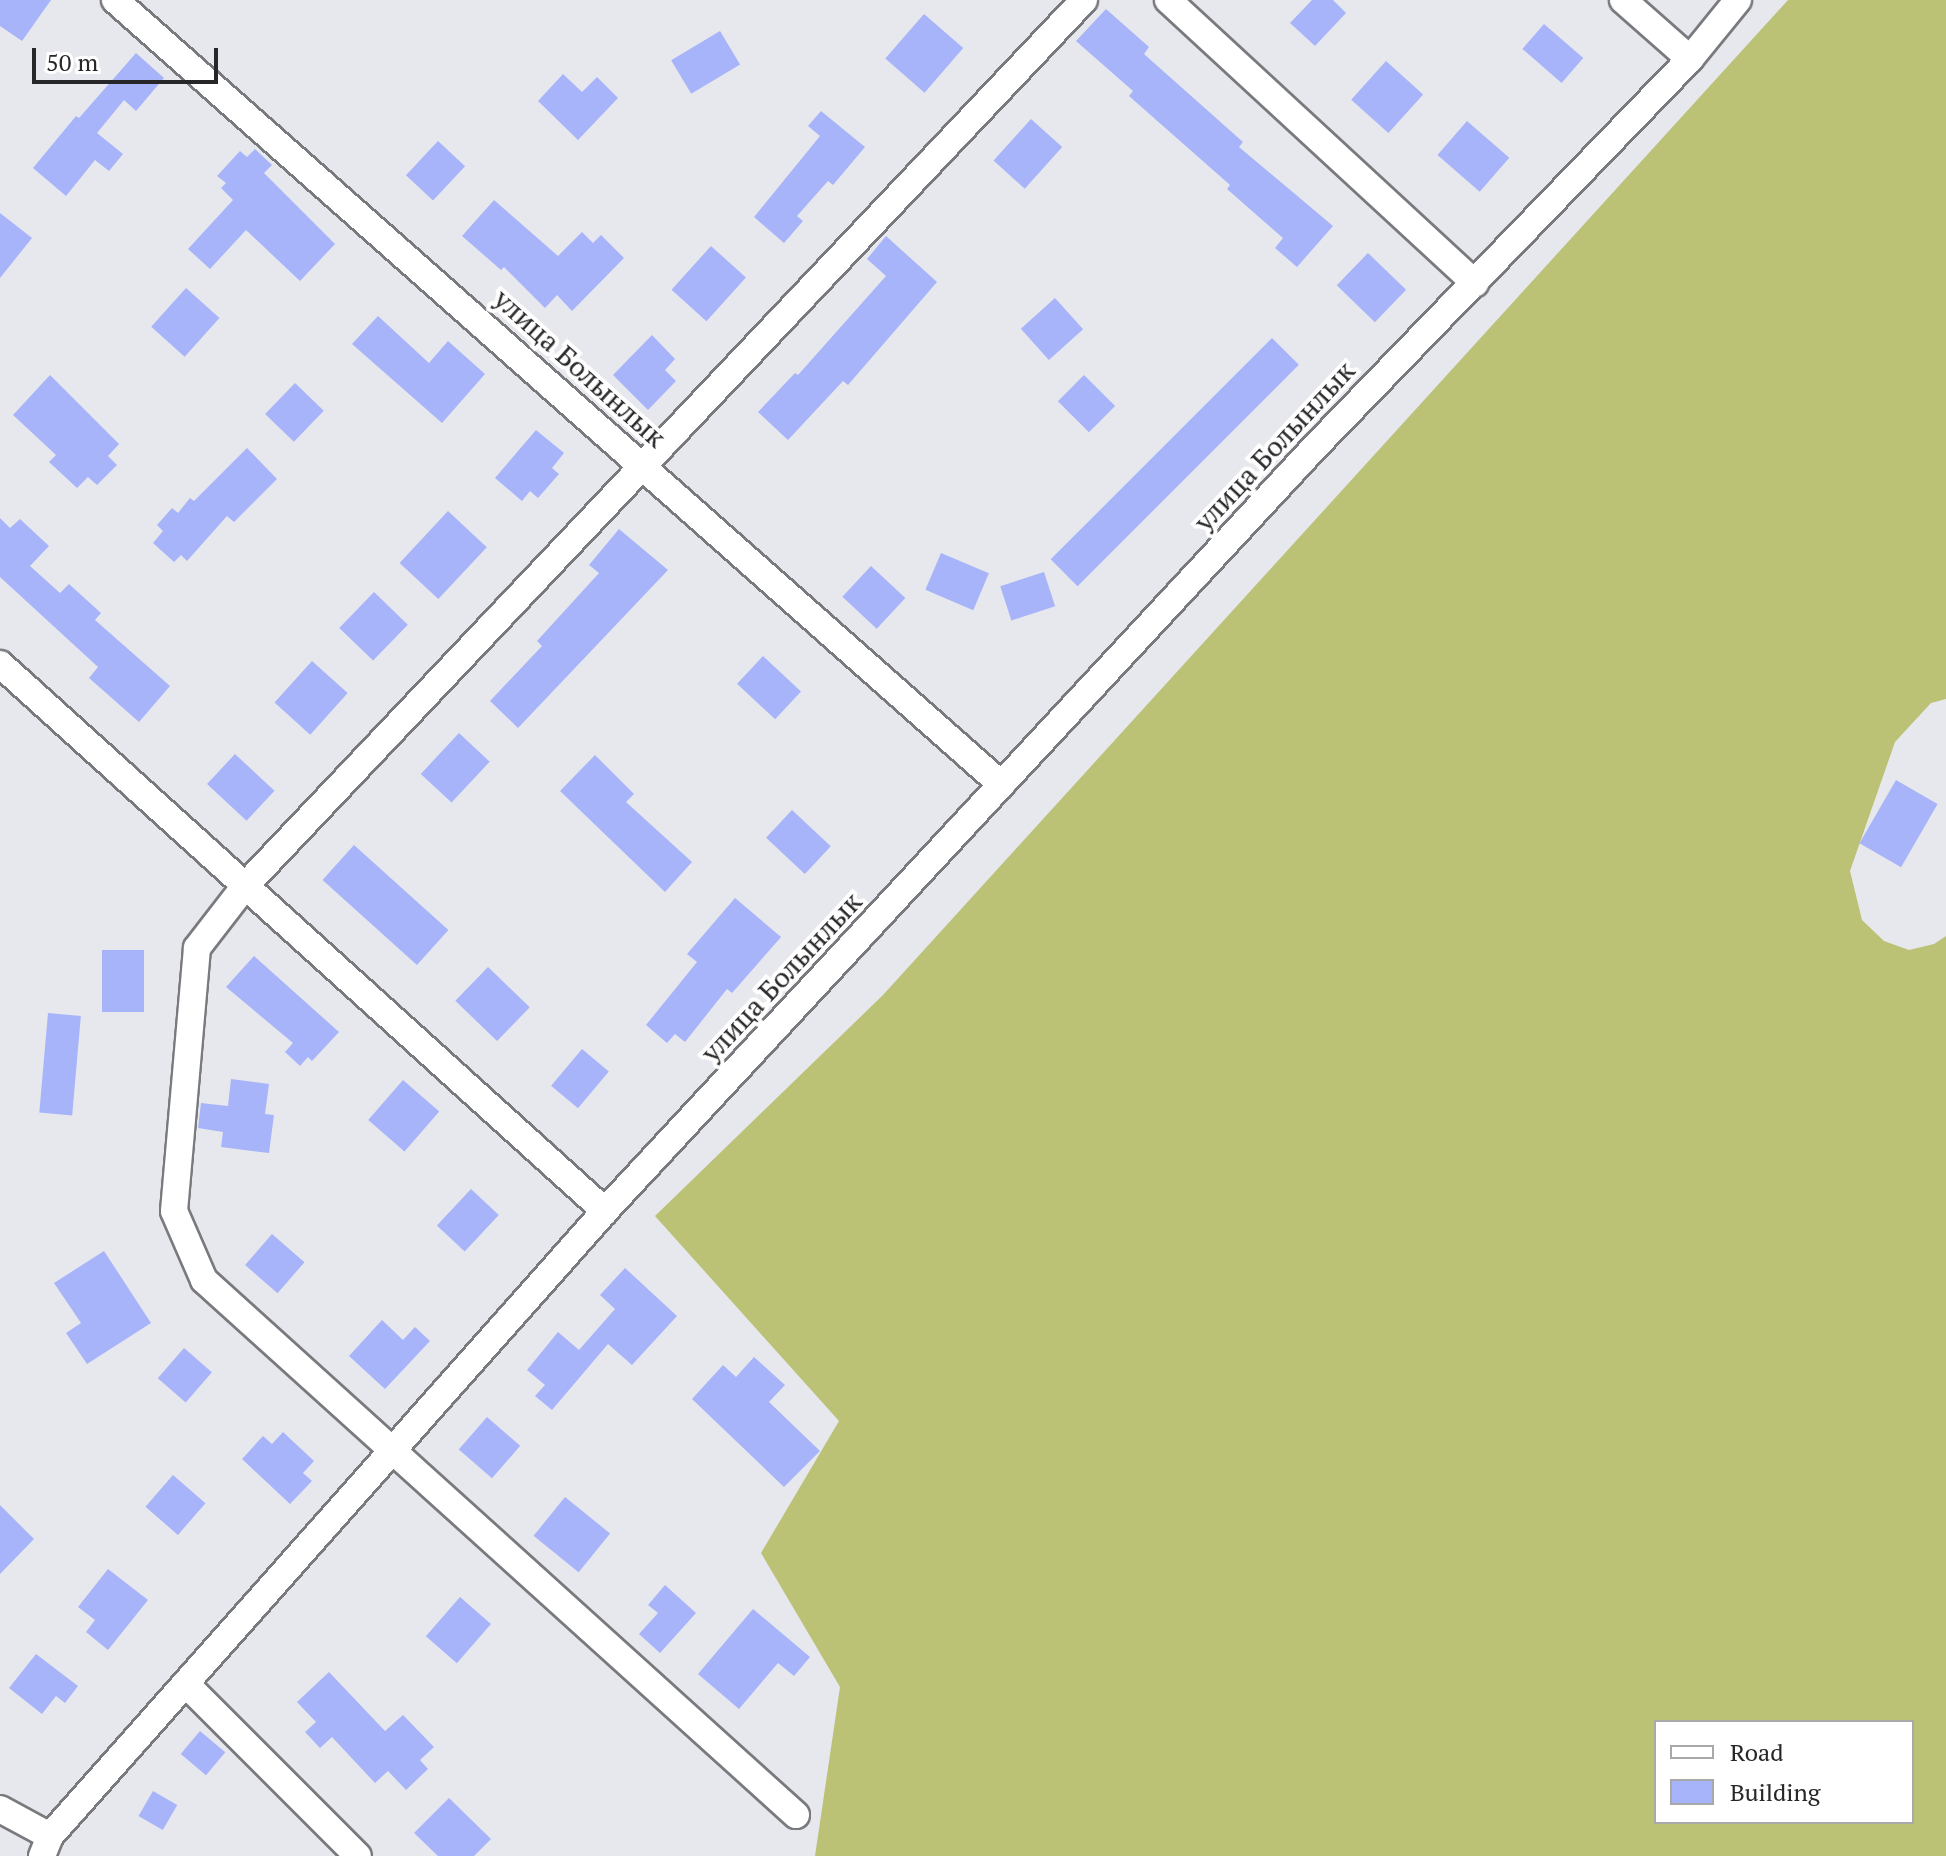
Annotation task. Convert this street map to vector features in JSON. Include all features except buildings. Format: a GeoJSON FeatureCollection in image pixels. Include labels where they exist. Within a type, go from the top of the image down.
{"type":"FeatureCollection","features":[{"type":"Feature","properties":{"kind":"street","name":"улица Болынлык"},"geometry":{"type":"LineString","coordinates":[[115,0],[1002,785]]}},
{"type":"Feature","properties":{"kind":"street"},"geometry":{"type":"LineString","coordinates":[[796,1815],[204,1280],[174,1211],[197,948],[245,886],[1084,0]]}},
{"type":"Feature","properties":{"kind":"street"},"geometry":{"type":"LineString","coordinates":[[1168,0],[1475,283]]}},
{"type":"Feature","properties":{"kind":"street"},"geometry":{"type":"LineString","coordinates":[[1623,0],[1690,59]]}},
{"type":"Feature","properties":{"kind":"street","name":"улица Болынлык"},"geometry":{"type":"LineString","coordinates":[[46,1846],[605,1211],[1314,448],[1690,59],[1738,0]]}},
{"type":"Feature","properties":{"kind":"street"},"geometry":{"type":"LineString","coordinates":[[0,664],[605,1211]]}},
{"type":"Feature","properties":{"kind":"street"},"geometry":{"type":"LineString","coordinates":[[186,1684],[358,1856]]}},
{"type":"Feature","properties":{"kind":"street"},"geometry":{"type":"LineString","coordinates":[[0,1809],[46,1846]]}},
{"type":"Feature","properties":{"kind":"green space"},"geometry":{"type":"Polygon","coordinates":[[[1788,0],[1946,0],[1946,699],[1931,703],[1895,742],[1850,871],[1862,920],[1884,941],[1909,950],[1934,944],[1946,936],[1946,1856],[815,1856],[840,1687],[761,1553],[839,1421],[655,1216],[883,995],[1788,0]]]}}]}
